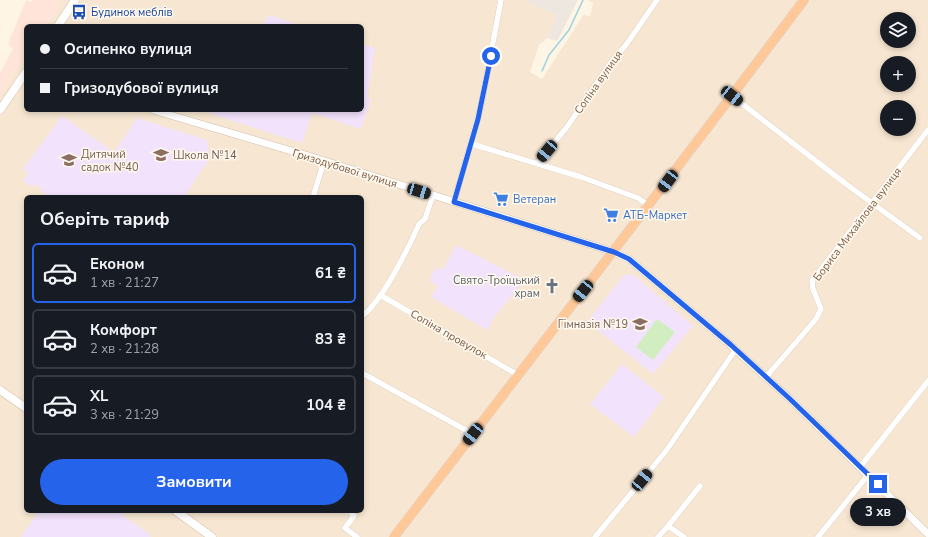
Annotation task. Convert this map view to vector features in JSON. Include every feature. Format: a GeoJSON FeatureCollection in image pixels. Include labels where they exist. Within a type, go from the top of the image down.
{"type":"FeatureCollection","features":[{"type":"Feature","properties":{"kind":"highway"},"geometry":{"type":"LineString","coordinates":[[394,537],[614,252],[804,0]]}},
{"type":"Feature","properties":{"kind":"main road"},"geometry":{"type":"LineString","coordinates":[[59,24],[75,0]]}},
{"type":"Feature","properties":{"kind":"main road"},"geometry":{"type":"LineString","coordinates":[[0,110],[24,75]]}},
{"type":"Feature","properties":{"kind":"main road"},"geometry":{"type":"LineString","coordinates":[[0,390],[24,407]]}},
{"type":"Feature","properties":{"kind":"main road"},"geometry":{"type":"LineString","coordinates":[[179,513],[212,537]]}},
{"type":"Feature","properties":{"kind":"street"},"geometry":{"type":"LineString","coordinates":[[454,202],[472,144],[481,106],[501,0]]}},
{"type":"Feature","properties":{"kind":"street","name":"Сопіна вулиця"},"geometry":{"type":"LineString","coordinates":[[537,163],[567,127],[611,62],[626,44],[657,0]]}},
{"type":"Feature","properties":{"kind":"street"},"geometry":{"type":"LineString","coordinates":[[732,96],[846,184],[920,238]]}},
{"type":"Feature","properties":{"kind":"street","name":"Гризодубової вулиця"},"geometry":{"type":"LineString","coordinates":[[160,112],[433,195],[614,252],[629,259],[736,349],[928,534]]}},
{"type":"Feature","properties":{"kind":"street","name":"Бориса Михайлова вулиця"},"geometry":{"type":"LineString","coordinates":[[766,377],[816,319],[821,309],[813,289],[812,280],[928,130]]}},
{"type":"Feature","properties":{"kind":"street"},"geometry":{"type":"LineString","coordinates":[[472,144],[537,163],[638,198],[649,206]]}},
{"type":"Feature","properties":{"kind":"street"},"geometry":{"type":"LineString","coordinates":[[314,195],[324,161]]}},
{"type":"Feature","properties":{"kind":"street"},"geometry":{"type":"LineString","coordinates":[[364,315],[369,311],[380,295],[409,247],[424,219],[433,195]]}},
{"type":"Feature","properties":{"kind":"street","name":"Сопіна провулок"},"geometry":{"type":"LineString","coordinates":[[380,295],[518,375]]}},
{"type":"Feature","properties":{"kind":"street"},"geometry":{"type":"LineString","coordinates":[[595,537],[666,451],[736,349]]}},
{"type":"Feature","properties":{"kind":"street"},"geometry":{"type":"LineString","coordinates":[[364,374],[473,434]]}},
{"type":"Feature","properties":{"kind":"street"},"geometry":{"type":"LineString","coordinates":[[860,467],[928,381]]}},
{"type":"Feature","properties":{"kind":"street"},"geometry":{"type":"LineString","coordinates":[[818,537],[868,475]]}},
{"type":"Feature","properties":{"kind":"street"},"geometry":{"type":"LineString","coordinates":[[658,537],[700,486]]}},
{"type":"Feature","properties":{"kind":"street"},"geometry":{"type":"LineString","coordinates":[[352,513],[354,516],[345,528],[357,537]]}},
{"type":"Feature","properties":{"kind":"street"},"geometry":{"type":"LineString","coordinates":[[668,526],[684,537]]}},
{"type":"Feature","properties":{"kind":"shaded area"},"geometry":{"type":"Polygon","coordinates":[[[26,0],[32,2],[33,0],[63,0],[47,24],[24,24],[24,59],[0,95],[0,73],[13,49],[8,44],[26,0]]]}},
{"type":"Feature","properties":{"kind":"shaded area"},"geometry":{"type":"Polygon","coordinates":[[[63,0],[523,0],[557,15],[547,38],[539,45],[530,72],[542,79],[584,14],[590,17],[593,3],[588,0],[928,0],[928,537],[0,537],[0,95],[24,59],[24,112],[364,112],[364,24],[47,24],[63,0]]]}},
{"type":"Feature","properties":{"kind":"shaded area"},"geometry":{"type":"Polygon","coordinates":[[[523,0],[578,0],[557,41],[547,38],[557,15],[523,0]]]}},
{"type":"Feature","properties":{"kind":"shaded area"},"geometry":{"type":"Polygon","coordinates":[[[269,15],[296,24],[263,24],[269,15]]]}},
{"type":"Feature","properties":{"kind":"shaded area"},"geometry":{"type":"Polygon","coordinates":[[[364,45],[375,48],[367,98],[371,100],[361,129],[312,113],[302,143],[211,114],[212,112],[364,112],[364,45]]]}},
{"type":"Feature","properties":{"kind":"shaded area"},"geometry":{"type":"Polygon","coordinates":[[[62,116],[114,152],[137,118],[207,140],[210,158],[185,195],[47,195],[35,184],[32,187],[23,181],[28,173],[23,169],[62,116]]]}},
{"type":"Feature","properties":{"kind":"shaded area"},"geometry":{"type":"Polygon","coordinates":[[[456,245],[525,280],[494,317],[487,330],[431,297],[438,286],[429,280],[436,267],[443,270],[456,245]]]}},
{"type":"Feature","properties":{"kind":"shaded area","name":"Гімназія №19"},"geometry":{"type":"Polygon","coordinates":[[[624,275],[634,275],[693,326],[653,374],[587,322],[624,275]]]}},
{"type":"Feature","properties":{"kind":"shaded area"},"geometry":{"type":"Polygon","coordinates":[[[622,364],[664,397],[634,437],[590,404],[622,364]]]}},
{"type":"Feature","properties":{"kind":"shaded area"},"geometry":{"type":"Polygon","coordinates":[[[38,513],[123,513],[122,515],[151,535],[150,537],[21,537],[38,513]]]}},
{"type":"Feature","properties":{"kind":"green space"},"geometry":{"type":"Polygon","coordinates":[[[657,319],[675,332],[653,360],[636,347],[657,319]]]}},
{"type":"Feature","properties":{"kind":"waterway"},"geometry":{"type":"LineString","coordinates":[[542,71],[549,55],[569,30],[583,0]]}},
{"type":"Feature","properties":{"kind":"place","name":"Будинок меблів"},"geometry":{"type":"Point","coordinates":[79,12]}},
{"type":"Feature","properties":{"kind":"place","name":"Школа №14"},"geometry":{"type":"Point","coordinates":[161,155]}},
{"type":"Feature","properties":{"kind":"place","name":"Дитячий садок №40"},"geometry":{"type":"Point","coordinates":[69,160]}},
{"type":"Feature","properties":{"kind":"place","name":"Ветеран"},"geometry":{"type":"Point","coordinates":[501,199]}},
{"type":"Feature","properties":{"kind":"place","name":"АТБ-Маркет"},"geometry":{"type":"Point","coordinates":[611,215]}},
{"type":"Feature","properties":{"kind":"place","name":"Свято-Троїцький храм"},"geometry":{"type":"Point","coordinates":[552,286]}},
{"type":"Feature","properties":{"kind":"place","name":"Гімназія №19"},"geometry":{"type":"Point","coordinates":[640,324]}},
{"type":"Feature","properties":{"kind":"route"},"geometry":{"type":"LineString","coordinates":[[491,56],[472,144],[454,202],[614,252],[629,259],[731,345],[790,399],[878,484]]}}]}
